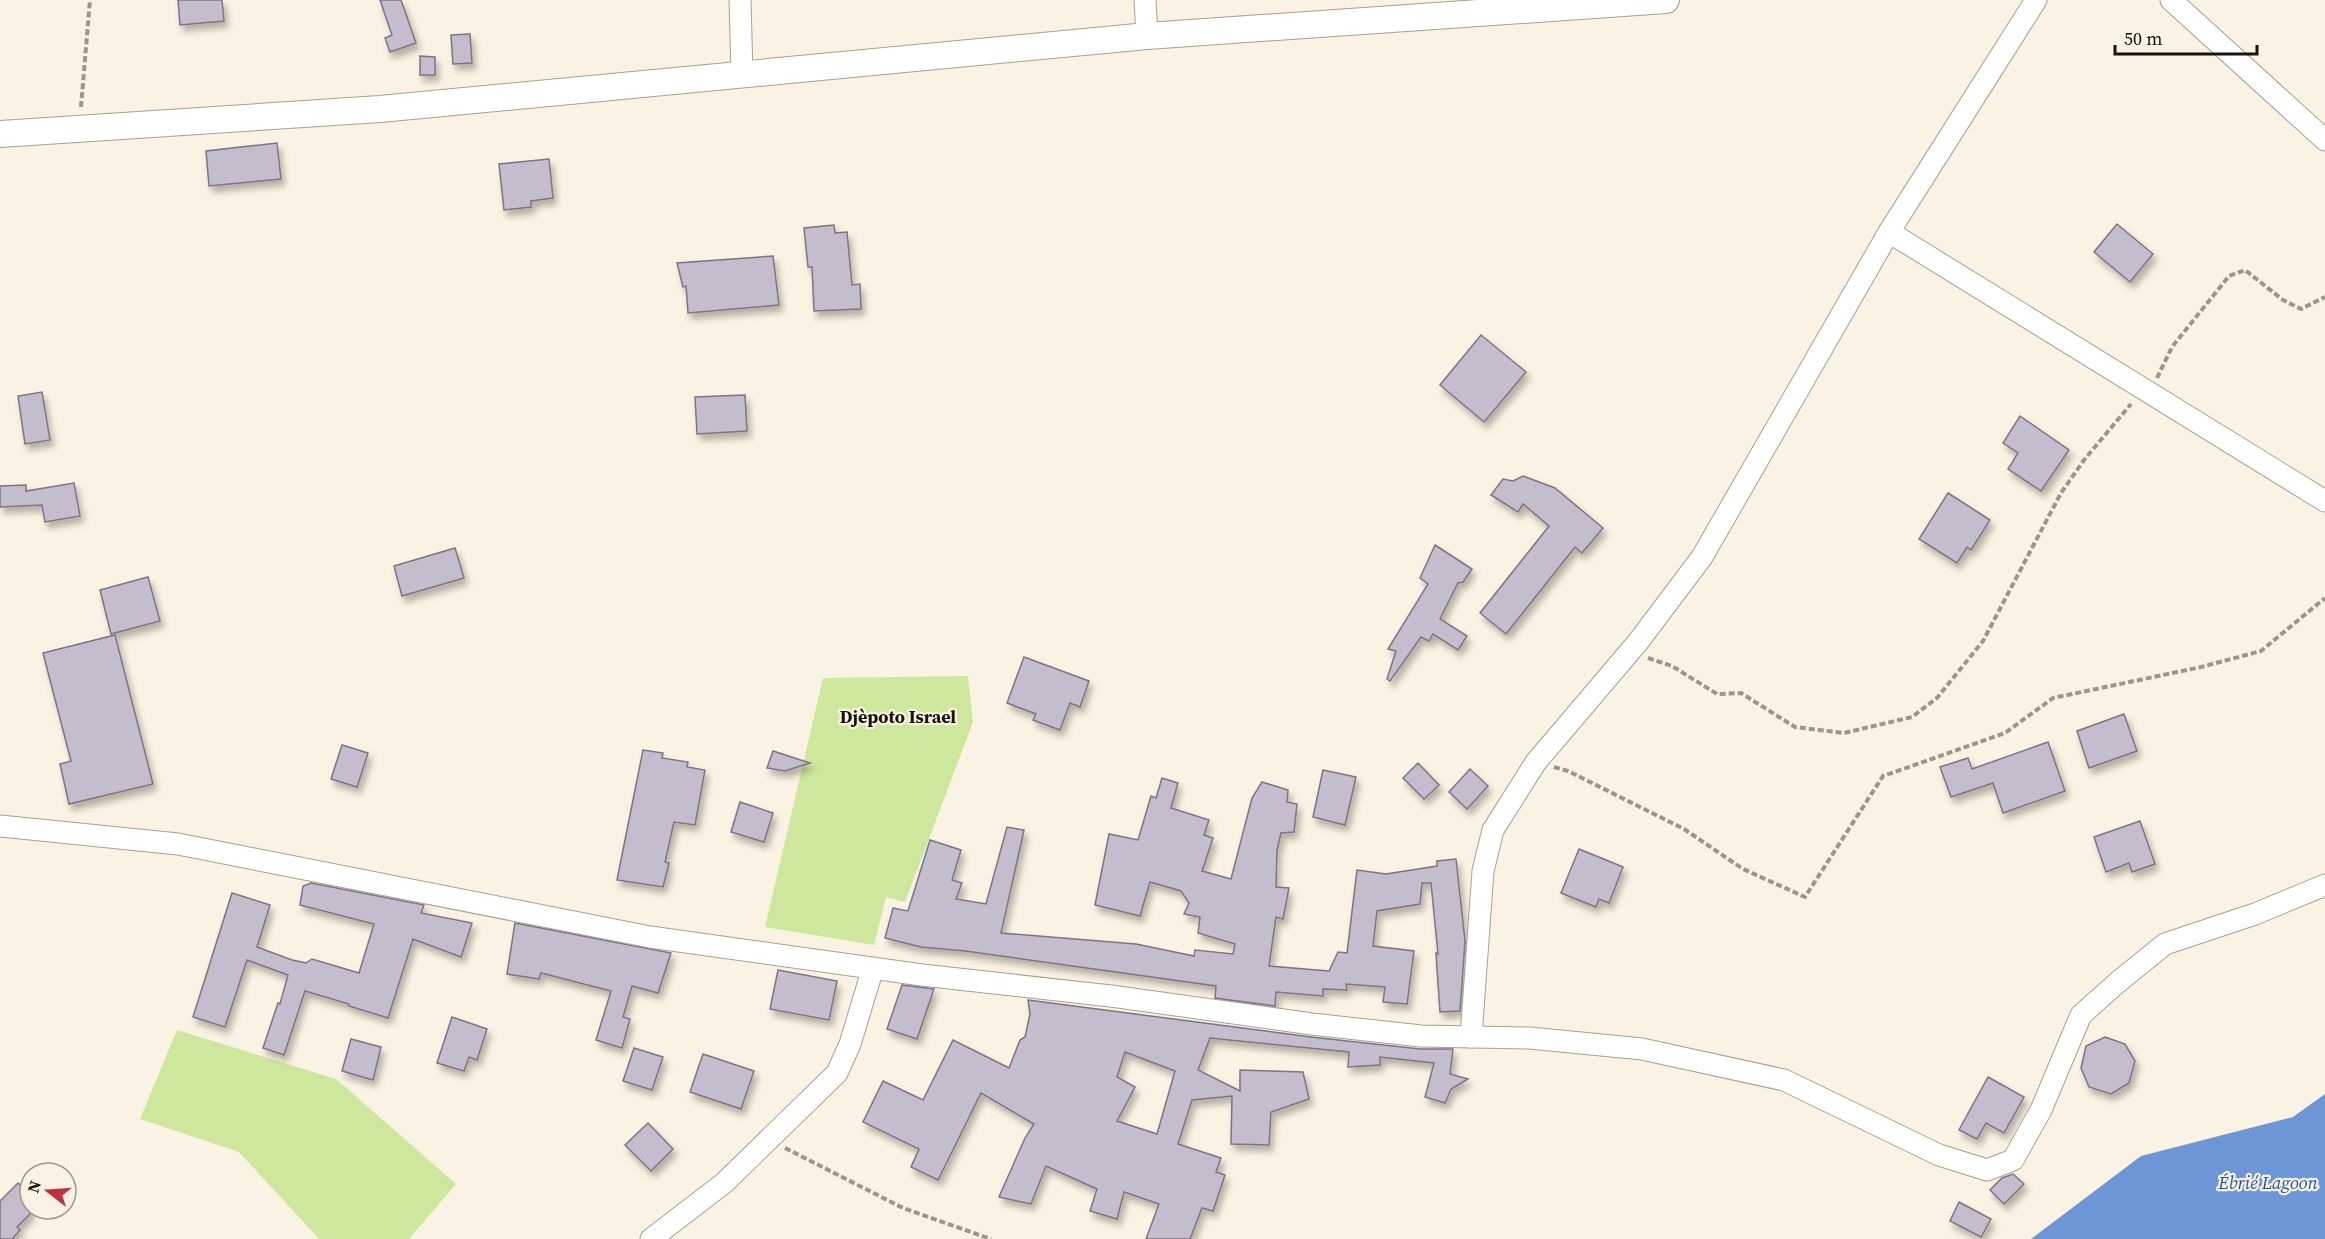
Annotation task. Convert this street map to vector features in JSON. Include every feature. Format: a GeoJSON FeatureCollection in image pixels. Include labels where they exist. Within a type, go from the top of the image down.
{"type":"FeatureCollection","features":[{"type":"Feature","properties":{"kind":"street"},"geometry":{"type":"LineString","coordinates":[[740,0],[742,75]]}},
{"type":"Feature","properties":{"kind":"street"},"geometry":{"type":"LineString","coordinates":[[1145,0],[1147,36]]}},
{"type":"Feature","properties":{"kind":"street"},"geometry":{"type":"LineString","coordinates":[[0,134],[380,109],[1147,36],[1666,0]]}},
{"type":"Feature","properties":{"kind":"street"},"geometry":{"type":"LineString","coordinates":[[1471,1037],[1483,871],[1493,830],[1536,762],[1630,652],[1702,557],[1889,232],[2036,0]]}},
{"type":"Feature","properties":{"kind":"street"},"geometry":{"type":"LineString","coordinates":[[2171,0],[2325,140]]}},
{"type":"Feature","properties":{"kind":"street"},"geometry":{"type":"LineString","coordinates":[[1889,232],[2325,501]]}},
{"type":"Feature","properties":{"kind":"street"},"geometry":{"type":"LineString","coordinates":[[0,826],[178,844],[650,936],[873,968],[1421,1036],[1530,1038],[1642,1049],[1784,1080],[1939,1155],[1987,1170],[2013,1160],[2041,1110],[2081,1015],[2118,982],[2165,944],[2255,914],[2325,885]]}},
{"type":"Feature","properties":{"kind":"street"},"geometry":{"type":"LineString","coordinates":[[651,1239],[724,1183],[837,1073],[850,1044],[873,968]]}},
{"type":"Feature","properties":{"kind":"path"},"geometry":{"type":"LineString","coordinates":[[79,129],[90,0]]}},
{"type":"Feature","properties":{"kind":"path"},"geometry":{"type":"LineString","coordinates":[[1630,652],[1672,666],[1717,694],[1741,693],[1795,727],[1844,733],[1912,717],[1937,698],[1983,641],[2061,493],[2084,460],[2157,378],[2172,347],[2229,276],[2245,270],[2283,300],[2301,309],[2325,297]]}},
{"type":"Feature","properties":{"kind":"path"},"geometry":{"type":"LineString","coordinates":[[1536,762],[1568,771],[1684,829],[1743,869],[1805,897],[1883,776],[2005,733],[2053,698],[2201,667],[2261,651],[2325,598]]}},
{"type":"Feature","properties":{"kind":"path"},"geometry":{"type":"LineString","coordinates":[[768,1139],[903,1208],[991,1239]]}},
{"type":"Feature","properties":{"kind":"green space"},"geometry":{"type":"Polygon","coordinates":[[[968,676],[973,722],[905,902],[886,897],[874,945],[765,927],[823,678],[968,676]]]}},
{"type":"Feature","properties":{"kind":"green space"},"geometry":{"type":"Polygon","coordinates":[[[177,1030],[336,1079],[456,1184],[409,1239],[319,1239],[239,1152],[140,1119],[177,1030]]]}},
{"type":"Feature","properties":{"kind":"water","name":"Ébrié Lagoon"},"geometry":{"type":"Polygon","coordinates":[[[2325,1094],[2325,1239],[2031,1239],[2141,1156],[2293,1117],[2325,1094]]]}},
{"type":"Feature","properties":{"kind":"building"},"geometry":{"type":"Polygon","coordinates":[[[178,0],[222,0],[224,21],[180,25],[178,0]]]}},
{"type":"Feature","properties":{"kind":"building"},"geometry":{"type":"Polygon","coordinates":[[[380,0],[401,0],[416,43],[390,52],[385,38],[392,35],[380,0]]]}},
{"type":"Feature","properties":{"kind":"building"},"geometry":{"type":"Polygon","coordinates":[[[470,34],[472,63],[453,64],[451,35],[470,34]]]}},
{"type":"Feature","properties":{"kind":"building"},"geometry":{"type":"Polygon","coordinates":[[[420,56],[435,57],[435,75],[420,75],[420,56]]]}},
{"type":"Feature","properties":{"kind":"building"},"geometry":{"type":"Polygon","coordinates":[[[277,143],[281,179],[209,186],[206,151],[277,143]]]}},
{"type":"Feature","properties":{"kind":"building"},"geometry":{"type":"Polygon","coordinates":[[[549,159],[553,198],[531,201],[531,207],[504,210],[499,164],[549,159]]]}},
{"type":"Feature","properties":{"kind":"building"},"geometry":{"type":"Polygon","coordinates":[[[2117,224],[2153,254],[2130,282],[2094,252],[2117,224]]]}},
{"type":"Feature","properties":{"kind":"building"},"geometry":{"type":"Polygon","coordinates":[[[834,225],[835,233],[847,232],[852,285],[860,284],[861,309],[814,311],[812,267],[808,267],[804,228],[834,225]]]}},
{"type":"Feature","properties":{"kind":"building"},"geometry":{"type":"Polygon","coordinates":[[[773,256],[779,305],[688,313],[686,286],[683,287],[677,263],[773,256]]]}},
{"type":"Feature","properties":{"kind":"building"},"geometry":{"type":"Polygon","coordinates":[[[1481,335],[1526,372],[1484,422],[1440,385],[1481,335]]]}},
{"type":"Feature","properties":{"kind":"building"},"geometry":{"type":"Polygon","coordinates":[[[42,392],[50,440],[25,444],[18,396],[42,392]]]}},
{"type":"Feature","properties":{"kind":"building"},"geometry":{"type":"Polygon","coordinates":[[[745,395],[747,431],[697,434],[695,397],[745,395]]]}},
{"type":"Feature","properties":{"kind":"building"},"geometry":{"type":"Polygon","coordinates":[[[2020,416],[2069,450],[2041,491],[2008,469],[2018,453],[2003,443],[2020,416]]]}},
{"type":"Feature","properties":{"kind":"building"},"geometry":{"type":"Polygon","coordinates":[[[1523,476],[1555,488],[1603,528],[1582,553],[1575,547],[1506,634],[1480,613],[1549,526],[1523,504],[1518,512],[1491,495],[1503,479],[1513,481],[1523,476]]]}},
{"type":"Feature","properties":{"kind":"building"},"geometry":{"type":"Polygon","coordinates":[[[74,483],[80,516],[45,522],[42,505],[0,507],[0,486],[26,485],[26,491],[74,483]]]}},
{"type":"Feature","properties":{"kind":"building"},"geometry":{"type":"Polygon","coordinates":[[[1948,493],[1990,520],[1971,550],[1967,547],[1957,563],[1919,539],[1948,493]]]}},
{"type":"Feature","properties":{"kind":"building"},"geometry":{"type":"Polygon","coordinates":[[[1435,545],[1472,569],[1463,582],[1458,583],[1440,619],[1467,636],[1458,650],[1433,634],[1429,641],[1421,637],[1390,681],[1387,679],[1396,651],[1388,649],[1428,584],[1420,578],[1435,545]]]}},
{"type":"Feature","properties":{"kind":"building"},"geometry":{"type":"Polygon","coordinates":[[[455,548],[464,578],[402,596],[394,566],[455,548]]]}},
{"type":"Feature","properties":{"kind":"building"},"geometry":{"type":"Polygon","coordinates":[[[148,577],[160,621],[111,634],[100,590],[148,577]]]}},
{"type":"Feature","properties":{"kind":"building"},"geometry":{"type":"Polygon","coordinates":[[[115,635],[153,784],[69,804],[60,764],[71,761],[43,653],[115,635]]]}},
{"type":"Feature","properties":{"kind":"building"},"geometry":{"type":"Polygon","coordinates":[[[1024,657],[1089,681],[1080,707],[1070,703],[1060,730],[1033,720],[1036,714],[1007,703],[1024,657]]]}},
{"type":"Feature","properties":{"kind":"building"},"geometry":{"type":"Polygon","coordinates":[[[2124,714],[2137,751],[2089,768],[2077,731],[2124,714]]]}},
{"type":"Feature","properties":{"kind":"building"},"geometry":{"type":"Polygon","coordinates":[[[2048,742],[2065,791],[2003,813],[1993,783],[1951,797],[1940,767],[1968,758],[1972,769],[2048,742]]]}},
{"type":"Feature","properties":{"kind":"building"},"geometry":{"type":"Polygon","coordinates":[[[342,745],[368,753],[357,787],[331,779],[342,745]]]}},
{"type":"Feature","properties":{"kind":"building"},"geometry":{"type":"Polygon","coordinates":[[[643,750],[663,753],[662,758],[688,762],[687,767],[705,770],[695,825],[674,822],[665,862],[669,863],[663,887],[617,880],[643,750]]]}},
{"type":"Feature","properties":{"kind":"building"},"geometry":{"type":"Polygon","coordinates":[[[773,751],[810,763],[785,771],[767,768],[773,751]]]}},
{"type":"Feature","properties":{"kind":"building"},"geometry":{"type":"Polygon","coordinates":[[[1418,763],[1439,785],[1424,799],[1403,778],[1418,763]]]}},
{"type":"Feature","properties":{"kind":"building"},"geometry":{"type":"Polygon","coordinates":[[[1470,769],[1488,786],[1467,809],[1449,792],[1470,769]]]}},
{"type":"Feature","properties":{"kind":"building"},"geometry":{"type":"Polygon","coordinates":[[[1323,770],[1356,777],[1345,825],[1313,817],[1323,770]]]}},
{"type":"Feature","properties":{"kind":"building"},"geometry":{"type":"Polygon","coordinates":[[[1162,778],[1178,783],[1171,808],[1209,820],[1204,835],[1213,838],[1202,871],[1231,879],[1252,798],[1262,782],[1288,790],[1287,802],[1297,804],[1294,832],[1281,833],[1277,850],[1276,887],[1289,888],[1283,919],[1276,917],[1269,966],[1329,971],[1338,952],[1347,953],[1357,870],[1386,874],[1437,866],[1437,861],[1456,859],[1465,941],[1460,1011],[1440,1012],[1436,953],[1438,954],[1431,883],[1422,883],[1420,904],[1377,911],[1373,946],[1414,951],[1407,1004],[1383,1002],[1385,987],[1346,984],[1347,990],[1323,989],[1323,996],[1276,992],[1275,1006],[1215,998],[1216,986],[965,951],[921,947],[885,938],[893,908],[908,911],[930,840],[961,850],[952,880],[962,883],[956,899],[986,904],[1007,827],[1024,830],[1001,933],[1136,944],[1194,956],[1195,950],[1233,954],[1235,944],[1198,933],[1200,917],[1184,914],[1189,903],[1181,891],[1150,882],[1140,916],[1095,905],[1109,834],[1138,840],[1151,796],[1156,798],[1162,778]]]}},
{"type":"Feature","properties":{"kind":"building"},"geometry":{"type":"Polygon","coordinates":[[[740,802],[773,813],[764,842],[731,832],[740,802]]]}},
{"type":"Feature","properties":{"kind":"building"},"geometry":{"type":"Polygon","coordinates":[[[2140,821],[2155,864],[2132,872],[2129,863],[2106,872],[2094,837],[2140,821]]]}},
{"type":"Feature","properties":{"kind":"building"},"geometry":{"type":"Polygon","coordinates":[[[1579,849],[1623,867],[1609,903],[1599,899],[1596,907],[1561,893],[1579,849]]]}},
{"type":"Feature","properties":{"kind":"building"},"geometry":{"type":"Polygon","coordinates":[[[311,883],[424,905],[421,913],[472,923],[461,957],[413,939],[388,1018],[305,991],[284,1055],[263,1048],[278,1003],[280,1004],[288,975],[247,960],[225,1027],[193,1017],[232,893],[270,905],[257,947],[292,960],[306,963],[312,959],[359,973],[374,924],[300,905],[303,886],[311,883]]]}},
{"type":"Feature","properties":{"kind":"building"},"geometry":{"type":"Polygon","coordinates":[[[515,923],[671,953],[658,993],[632,986],[623,1017],[630,1019],[622,1048],[596,1040],[611,991],[541,973],[539,979],[507,974],[515,923]]]}},
{"type":"Feature","properties":{"kind":"building"},"geometry":{"type":"Polygon","coordinates":[[[778,970],[837,981],[829,1020],[770,1009],[778,970]]]}},
{"type":"Feature","properties":{"kind":"building"},"geometry":{"type":"Polygon","coordinates":[[[902,985],[934,989],[917,1039],[887,1029],[902,985]]]}},
{"type":"Feature","properties":{"kind":"building"},"geometry":{"type":"Polygon","coordinates":[[[1028,1000],[1311,1037],[1420,1049],[1453,1049],[1450,1074],[1468,1079],[1451,1089],[1445,1103],[1425,1097],[1434,1063],[1380,1057],[1380,1065],[1348,1067],[1349,1052],[1210,1038],[1198,1070],[1240,1091],[1240,1070],[1303,1072],[1309,1099],[1271,1112],[1269,1145],[1231,1144],[1232,1096],[1192,1100],[1178,1144],[1221,1158],[1216,1172],[1225,1175],[1213,1211],[1202,1208],[1190,1239],[1146,1239],[1159,1204],[1124,1192],[1117,1219],[1090,1211],[1097,1189],[1046,1166],[1031,1204],[999,1197],[1025,1138],[1034,1124],[981,1093],[938,1180],[911,1167],[919,1149],[863,1122],[883,1081],[923,1100],[953,1040],[1009,1068],[1020,1040],[1025,1037],[1030,1014],[1028,1000]],[[1125,1052],[1117,1077],[1135,1087],[1117,1121],[1157,1134],[1175,1071],[1125,1052]]]}},
{"type":"Feature","properties":{"kind":"building"},"geometry":{"type":"Polygon","coordinates":[[[452,1017],[487,1029],[477,1060],[469,1057],[464,1071],[437,1063],[452,1017]]]}},
{"type":"Feature","properties":{"kind":"building"},"geometry":{"type":"Polygon","coordinates":[[[2105,1037],[2125,1044],[2135,1061],[2129,1083],[2111,1094],[2089,1087],[2081,1068],[2086,1046],[2105,1037]]]}},
{"type":"Feature","properties":{"kind":"building"},"geometry":{"type":"Polygon","coordinates":[[[351,1039],[381,1047],[373,1080],[342,1071],[351,1039]]]}},
{"type":"Feature","properties":{"kind":"building"},"geometry":{"type":"Polygon","coordinates":[[[634,1048],[663,1057],[652,1090],[623,1081],[634,1048]]]}},
{"type":"Feature","properties":{"kind":"building"},"geometry":{"type":"Polygon","coordinates":[[[703,1054],[754,1071],[741,1109],[690,1092],[703,1054]]]}},
{"type":"Feature","properties":{"kind":"building"},"geometry":{"type":"Polygon","coordinates":[[[1988,1077],[2024,1097],[2004,1133],[1986,1123],[1977,1139],[1959,1130],[1988,1077]]]}},
{"type":"Feature","properties":{"kind":"building"},"geometry":{"type":"Polygon","coordinates":[[[648,1123],[673,1149],[651,1171],[625,1145],[648,1123]]]}},
{"type":"Feature","properties":{"kind":"building"},"geometry":{"type":"Polygon","coordinates":[[[2013,1174],[2024,1184],[2004,1204],[1990,1190],[2002,1178],[2013,1174]]]}},
{"type":"Feature","properties":{"kind":"building"},"geometry":{"type":"Polygon","coordinates":[[[18,1183],[18,1221],[23,1221],[17,1227],[20,1230],[12,1239],[0,1239],[0,1201],[18,1183]]]}},
{"type":"Feature","properties":{"kind":"building"},"geometry":{"type":"Polygon","coordinates":[[[1959,1202],[1991,1219],[1981,1237],[1950,1221],[1959,1202]]]}},
{"type":"Feature","properties":{"kind":"district","name":"Djèpoto Israel"},"geometry":{"type":"Point","coordinates":[898,716]}}]}
